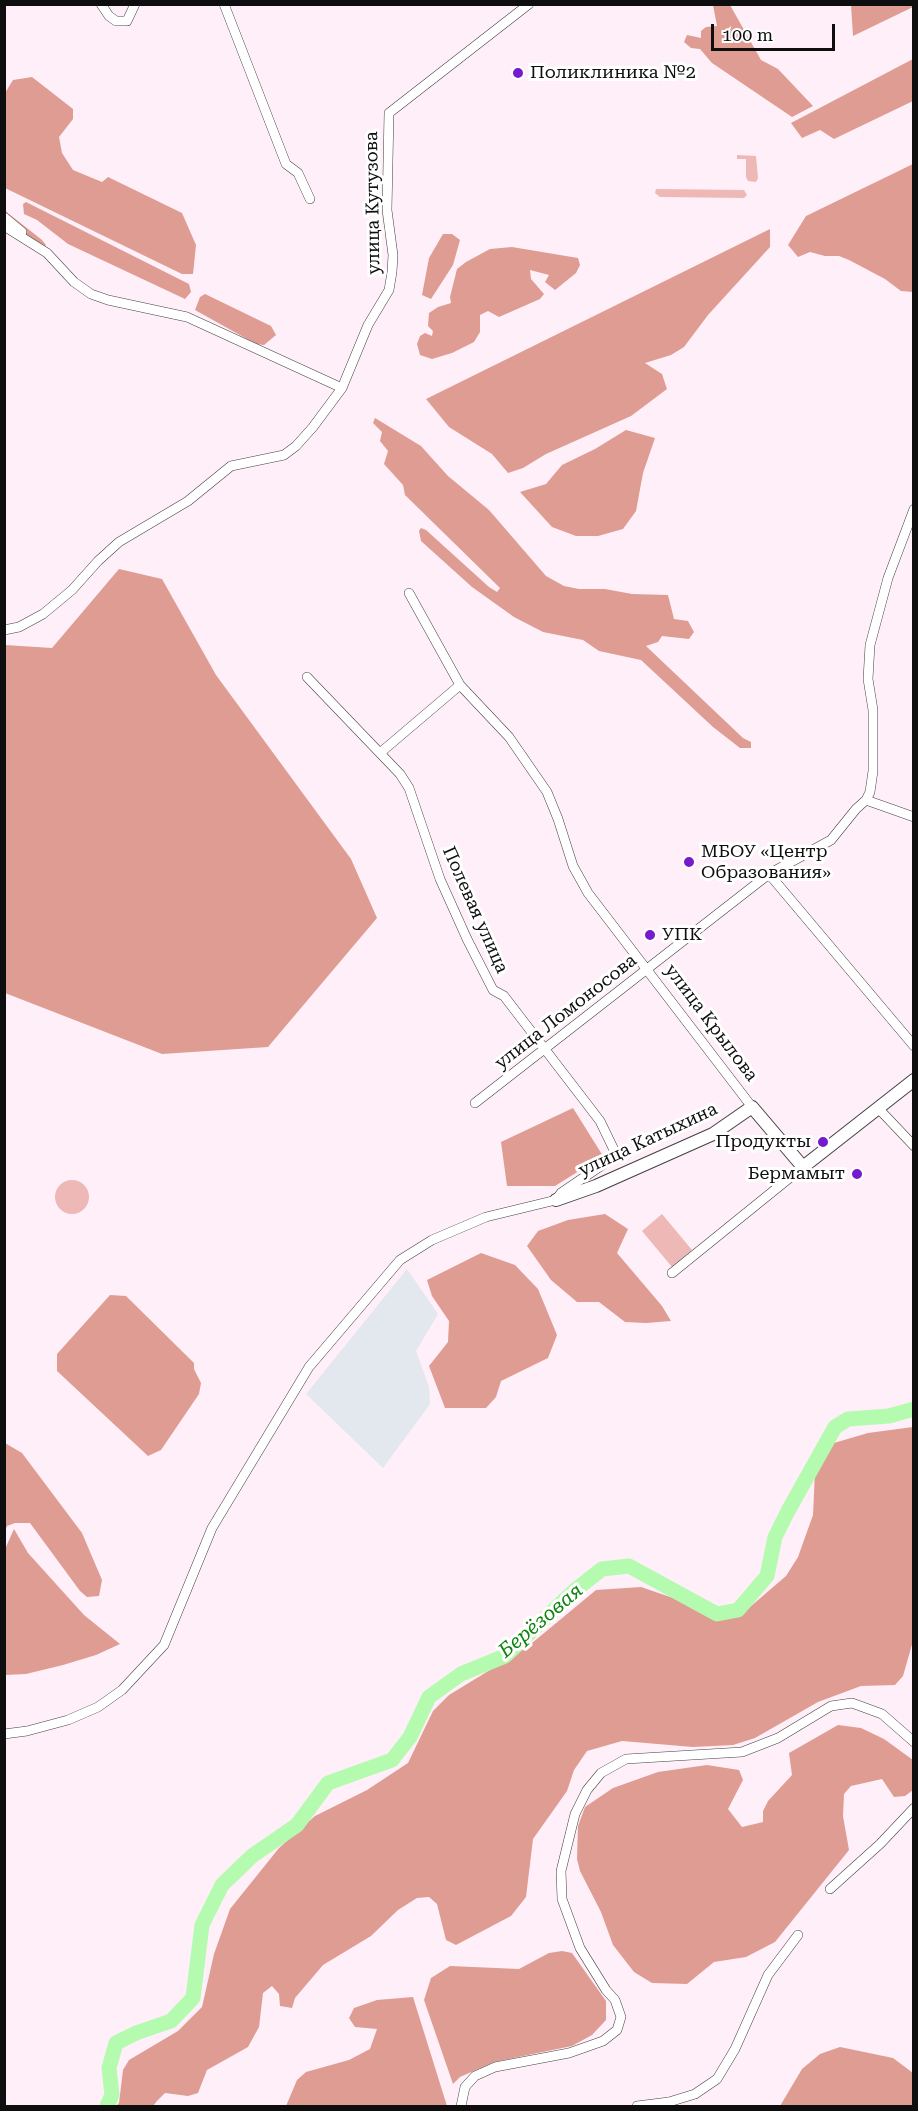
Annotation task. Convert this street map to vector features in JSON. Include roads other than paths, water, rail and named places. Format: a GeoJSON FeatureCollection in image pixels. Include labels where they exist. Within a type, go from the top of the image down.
{"type":"FeatureCollection","features":[{"type":"Feature","properties":{"kind":"street"},"geometry":{"type":"LineString","coordinates":[[101,4],[109,16],[116,21],[127,21],[135,4]]}},
{"type":"Feature","properties":{"kind":"street"},"geometry":{"type":"LineString","coordinates":[[224,4],[286,164],[298,173],[310,198]]}},
{"type":"Feature","properties":{"kind":"street","name":"улица Кутузова"},"geometry":{"type":"LineString","coordinates":[[342,388],[368,325],[389,290],[392,272],[392,245],[387,210],[389,113],[529,4]]}},
{"type":"Feature","properties":{"kind":"street"},"geometry":{"type":"LineString","coordinates":[[4,217],[47,253],[74,282],[91,294],[108,300],[187,317],[342,388],[313,427],[296,446],[284,455],[231,466],[188,501],[119,542],[72,590],[43,614],[19,627],[4,630]]}},
{"type":"Feature","properties":{"kind":"street"},"geometry":{"type":"LineString","coordinates":[[4,226],[47,253]]}},
{"type":"Feature","properties":{"kind":"street","name":"улица Ломоносова"},"geometry":{"type":"LineString","coordinates":[[475,1102],[545,1050],[769,874],[831,840],[866,800],[870,792],[873,771],[873,710],[868,679],[870,645],[888,578],[914,509]]}},
{"type":"Feature","properties":{"kind":"street","name":"улица Крылова"},"geometry":{"type":"LineString","coordinates":[[409,593],[460,685],[509,737],[547,792],[573,866],[583,884],[752,1107],[803,1167]]}},
{"type":"Feature","properties":{"kind":"street","name":"Полевая улица"},"geometry":{"type":"LineString","coordinates":[[307,677],[400,774],[409,788],[440,879],[493,990],[504,996],[600,1121],[615,1152],[608,1161],[561,1193],[556,1200]]}},
{"type":"Feature","properties":{"kind":"street"},"geometry":{"type":"LineString","coordinates":[[380,753],[460,685]]}},
{"type":"Feature","properties":{"kind":"street"},"geometry":{"type":"LineString","coordinates":[[866,800],[914,817]]}},
{"type":"Feature","properties":{"kind":"street"},"geometry":{"type":"LineString","coordinates":[[769,874],[914,1046]]}},
{"type":"Feature","properties":{"kind":"street"},"geometry":{"type":"LineString","coordinates":[[672,1273],[914,1080]]}},
{"type":"Feature","properties":{"kind":"street","name":"улица Катыхина"},"geometry":{"type":"LineString","coordinates":[[556,1200],[596,1186],[713,1134],[752,1107]]}},
{"type":"Feature","properties":{"kind":"street"},"geometry":{"type":"LineString","coordinates":[[878,1108],[914,1146]]}},
{"type":"Feature","properties":{"kind":"street"},"geometry":{"type":"LineString","coordinates":[[4,1734],[27,1731],[68,1720],[98,1707],[122,1690],[164,1645],[179,1604],[215,1522],[309,1367],[400,1260],[432,1240],[486,1217],[556,1200]]}},
{"type":"Feature","properties":{"kind":"street"},"geometry":{"type":"LineString","coordinates":[[461,2106],[465,2087],[475,2076],[495,2067],[569,2053],[603,2041],[617,2030],[621,2017],[615,2000],[606,1990],[580,1948],[562,1899],[561,1870],[575,1814],[587,1790],[602,1773],[626,1759],[742,1752],[778,1738],[831,1706],[852,1703],[882,1714],[914,1742]]}},
{"type":"Feature","properties":{"kind":"street"},"geometry":{"type":"LineString","coordinates":[[830,1890],[880,1844],[914,1808]]}},
{"type":"Feature","properties":{"kind":"street"},"geometry":{"type":"LineString","coordinates":[[637,2106],[669,2102],[695,2094],[717,2079],[735,2049],[768,1975],[798,1935]]}},
{"type":"Feature","properties":{"kind":"waterway","name":"Берёзовая"},"geometry":{"type":"LineString","coordinates":[[107,2106],[112,2095],[109,2068],[116,2043],[136,2033],[171,2021],[193,1998],[202,1925],[222,1885],[252,1856],[297,1825],[328,1783],[392,1760],[410,1737],[429,1697],[461,1674],[505,1656],[574,1591],[602,1569],[629,1566],[717,1614],[738,1610],[767,1576],[775,1537],[835,1427],[848,1419],[889,1416],[914,1409]]}},
{"type":"Feature","properties":{"kind":"place","name":"Поликлиника №2"},"geometry":{"type":"Point","coordinates":[518,73]}},
{"type":"Feature","properties":{"kind":"place","name":"МБОУ «Центр Образования»"},"geometry":{"type":"Point","coordinates":[689,862]}},
{"type":"Feature","properties":{"kind":"place","name":"УПК"},"geometry":{"type":"Point","coordinates":[650,935]}},
{"type":"Feature","properties":{"kind":"place","name":"Продукты"},"geometry":{"type":"Point","coordinates":[823,1142]}},
{"type":"Feature","properties":{"kind":"place","name":"Бермамыт"},"geometry":{"type":"Point","coordinates":[857,1174]}}]}
